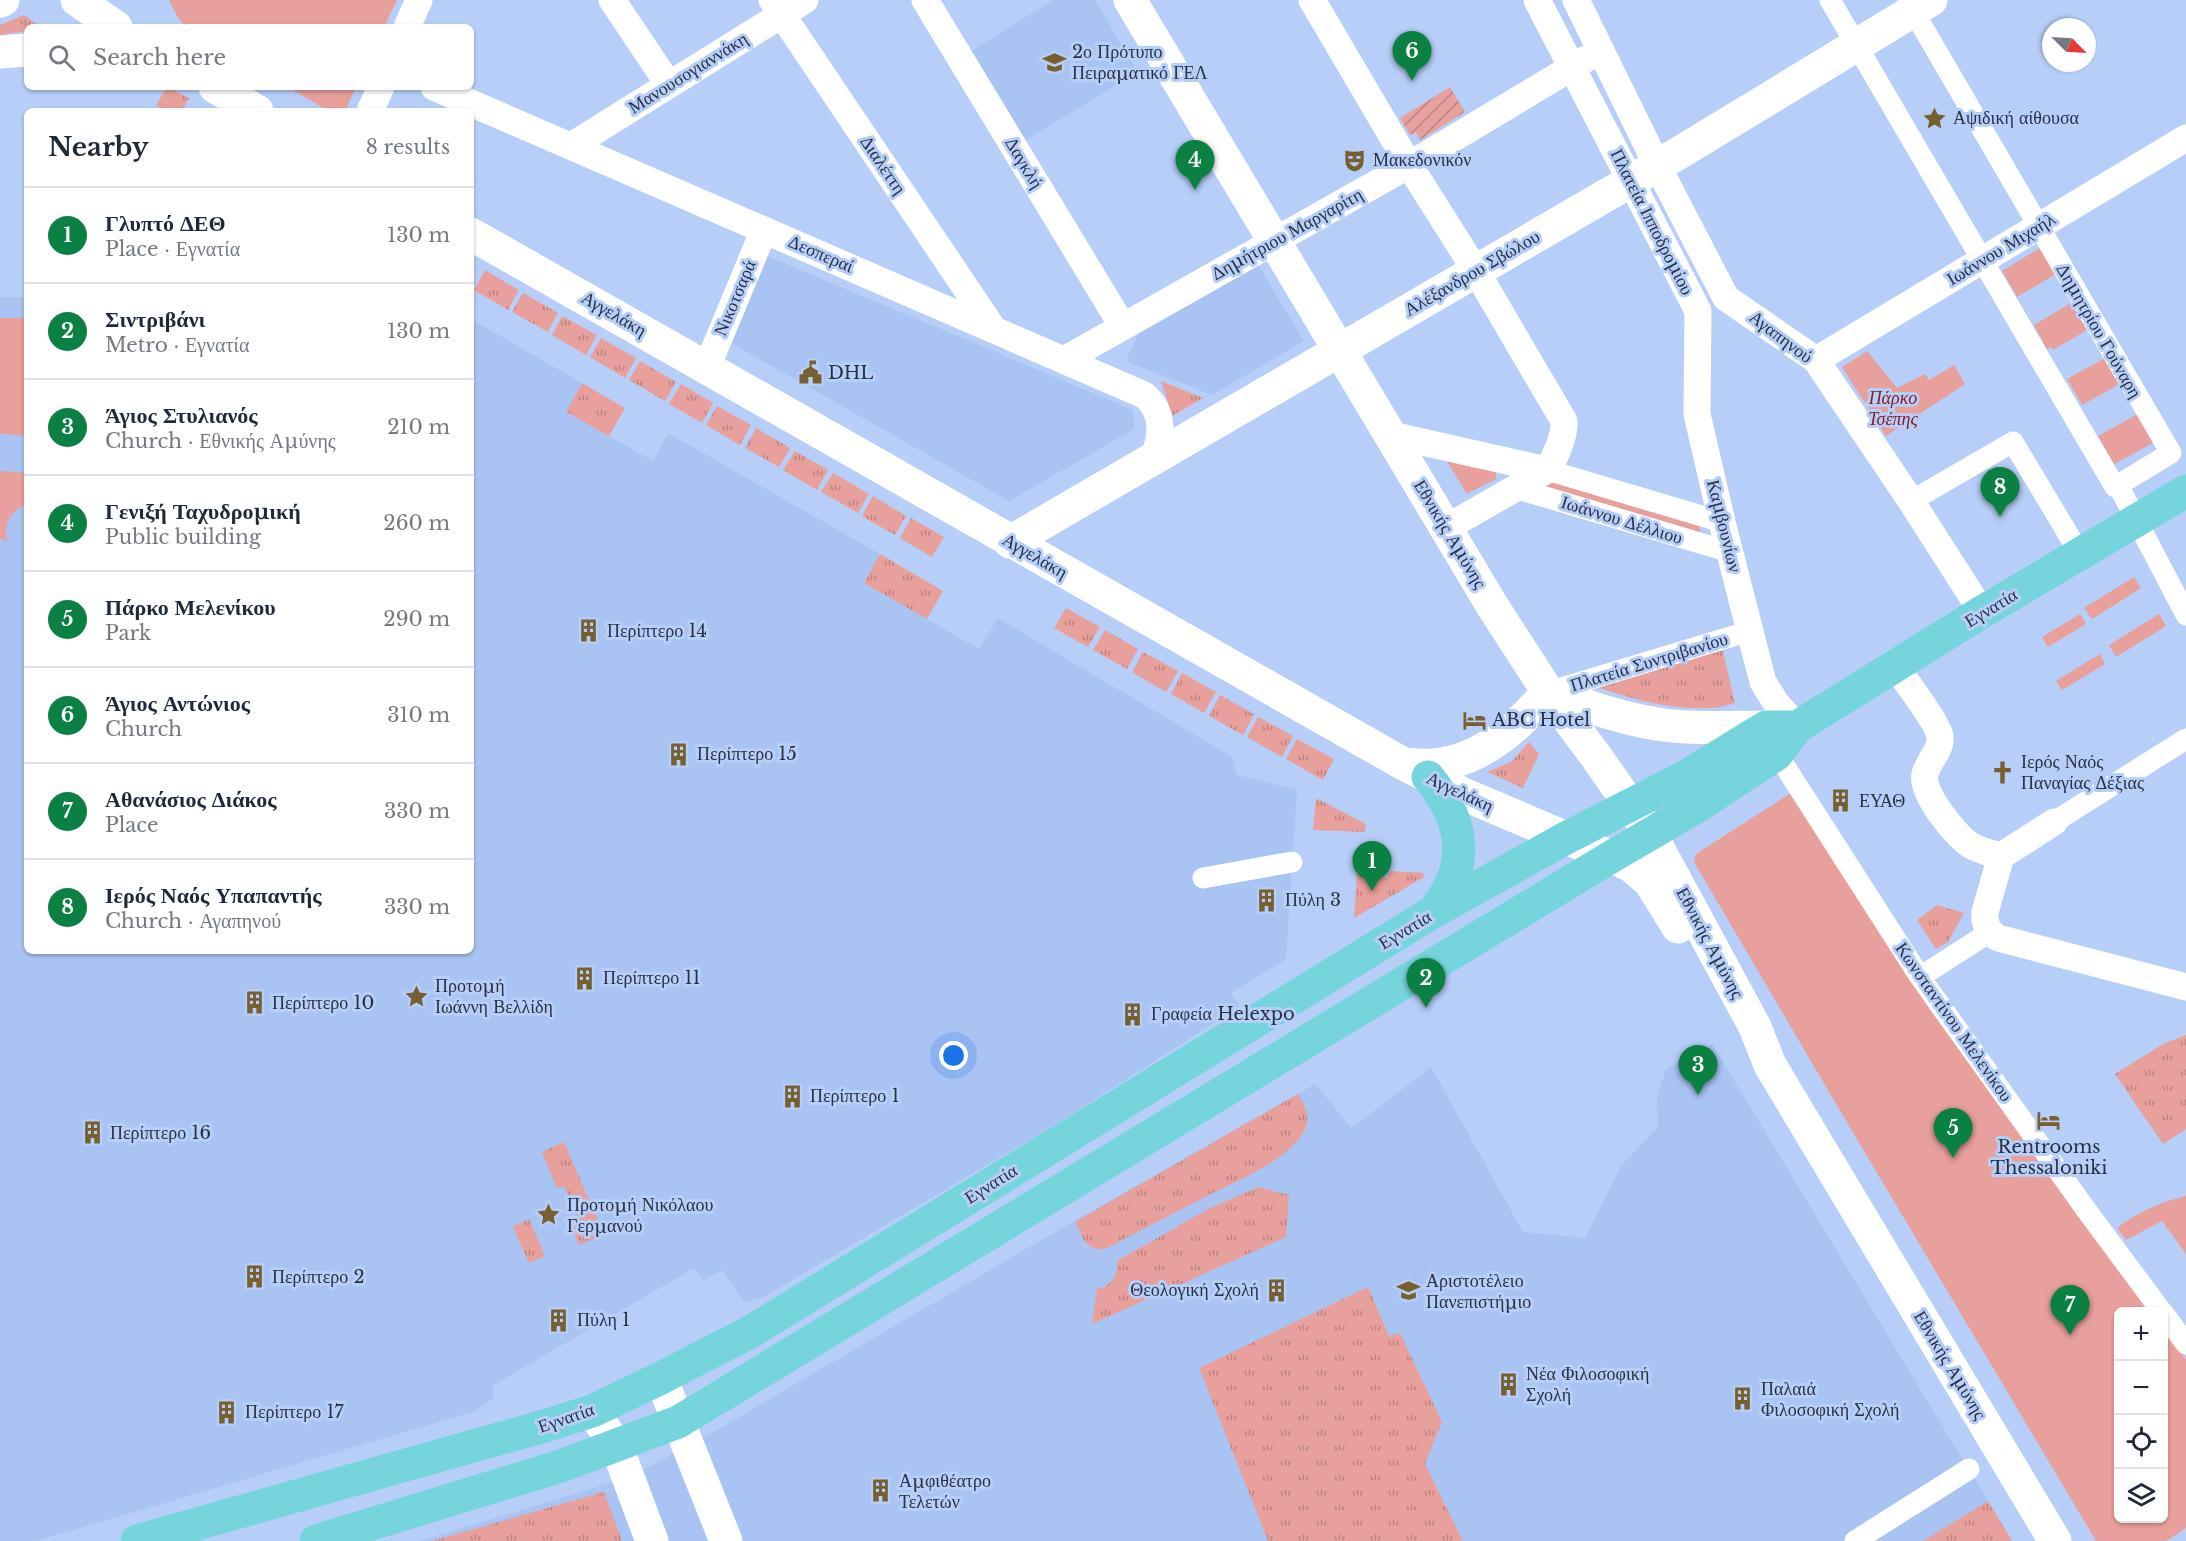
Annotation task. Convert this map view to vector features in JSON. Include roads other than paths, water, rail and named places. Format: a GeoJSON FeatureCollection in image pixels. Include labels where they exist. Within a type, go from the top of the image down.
{"type":"FeatureCollection","features":[{"type":"Feature","properties":{"kind":"main road"},"geometry":{"type":"LineString","coordinates":[[77,0],[112,24]]}},
{"type":"Feature","properties":{"kind":"main road","name":"Εθνικής Αμύνης"},"geometry":{"type":"LineString","coordinates":[[1130,0],[1493,607],[1548,692],[1651,835],[1755,1027],[1770,1065],[2055,1541]]}},
{"type":"Feature","properties":{"kind":"main road","name":"Αλέξανδρου Σβώλου"},"geometry":{"type":"LineString","coordinates":[[1010,542],[1644,173],[1856,45],[1917,4]]}},
{"type":"Feature","properties":{"kind":"main road"},"geometry":{"type":"LineString","coordinates":[[0,52],[24,50]]}},
{"type":"Feature","properties":{"kind":"main road"},"geometry":{"type":"LineString","coordinates":[[220,90],[252,108]]}},
{"type":"Feature","properties":{"kind":"main road","name":"Αγγελάκη"},"geometry":{"type":"LineString","coordinates":[[474,236],[1415,770],[1462,794],[1611,857]]}},
{"type":"Feature","properties":{"kind":"main road","name":"Εγνατία"},"geometry":{"type":"LineString","coordinates":[[316,1541],[561,1466],[678,1422],[1611,857],[1651,835],[1780,736],[2186,491]]}},
{"type":"Feature","properties":{"kind":"main road"},"geometry":{"type":"LineString","coordinates":[[1415,770],[1452,763],[1484,749],[1515,728],[1548,692],[1586,706],[1650,723],[1780,736]]}},
{"type":"Feature","properties":{"kind":"main road","name":"Εγνατία"},"geometry":{"type":"LineString","coordinates":[[137,1541],[592,1411],[661,1378],[752,1331],[1433,912],[1630,804],[1780,736]]}},
{"type":"Feature","properties":{"kind":"main road"},"geometry":{"type":"LineString","coordinates":[[1415,770],[1449,807],[1456,825],[1458,863],[1445,898],[1433,912]]}},
{"type":"Feature","properties":{"kind":"main road","name":"Εθνικής Αμύνης"},"geometry":{"type":"LineString","coordinates":[[1611,857],[1641,872],[1650,882],[1742,1036],[1770,1065]]}},
{"type":"Feature","properties":{"kind":"main road"},"geometry":{"type":"LineString","coordinates":[[661,1378],[726,1541]]}},
{"type":"Feature","properties":{"kind":"main road"},"geometry":{"type":"LineString","coordinates":[[592,1411],[616,1445],[652,1541]]}},
{"type":"Feature","properties":{"kind":"street"},"geometry":{"type":"LineString","coordinates":[[408,24],[419,0]]}},
{"type":"Feature","properties":{"kind":"street"},"geometry":{"type":"LineString","coordinates":[[612,0],[669,85]]}},
{"type":"Feature","properties":{"kind":"street","name":"Μανουσογιαννάκη"},"geometry":{"type":"LineString","coordinates":[[571,146],[669,85],[776,7],[805,0]]}},
{"type":"Feature","properties":{"kind":"street","name":"Δαγκλή"},"geometry":{"type":"LineString","coordinates":[[925,0],[1123,327]]}},
{"type":"Feature","properties":{"kind":"street"},"geometry":{"type":"LineString","coordinates":[[1312,0],[1564,421],[1564,428],[1552,464],[1547,470]]}},
{"type":"Feature","properties":{"kind":"street","name":"Πλατεία Ιπποδρομίου"},"geometry":{"type":"LineString","coordinates":[[1538,0],[1572,67],[1644,173],[1726,298],[1698,311],[1644,173],[1601,51],[1576,0]]}},
{"type":"Feature","properties":{"kind":"street"},"geometry":{"type":"LineString","coordinates":[[1830,0],[2115,487],[2118,485],[2186,615]]}},
{"type":"Feature","properties":{"kind":"street","name":"Δημητρίου Γούναρη"},"geometry":{"type":"LineString","coordinates":[[1917,4],[2038,226],[2171,453],[2118,485]]}},
{"type":"Feature","properties":{"kind":"street","name":"Διαλέττη"},"geometry":{"type":"LineString","coordinates":[[776,7],[994,330]]}},
{"type":"Feature","properties":{"kind":"street","name":"Δημήτριου Μαργαρίτη"},"geometry":{"type":"LineString","coordinates":[[1064,360],[1409,165],[1601,51]]}},
{"type":"Feature","properties":{"kind":"street"},"geometry":{"type":"LineString","coordinates":[[371,108],[380,90]]}},
{"type":"Feature","properties":{"kind":"street","name":"Δεσπεραί"},"geometry":{"type":"LineString","coordinates":[[441,90],[1129,387],[1144,395],[1154,404],[1159,417],[1160,436],[1153,458]]}},
{"type":"Feature","properties":{"kind":"street","name":"Ιωάννου Μιχαήλ"},"geometry":{"type":"LineString","coordinates":[[1816,360],[2186,138]]}},
{"type":"Feature","properties":{"kind":"street","name":"Νικοτσαρά"},"geometry":{"type":"LineString","coordinates":[[707,367],[764,230]]}},
{"type":"Feature","properties":{"kind":"street","name":"Αγαπηνού"},"geometry":{"type":"LineString","coordinates":[[1726,298],[1816,360],[1983,612]]}},
{"type":"Feature","properties":{"kind":"street","name":"Καμβουνίων"},"geometry":{"type":"LineString","coordinates":[[1698,311],[1697,414],[1763,682],[1776,703],[1780,736]]}},
{"type":"Feature","properties":{"kind":"street","name":"Ιωάννου Δέλλιου"},"geometry":{"type":"LineString","coordinates":[[1391,435],[1547,470],[1722,522]]}},
{"type":"Feature","properties":{"kind":"street"},"geometry":{"type":"LineString","coordinates":[[1911,501],[2013,442],[2080,554]]}},
{"type":"Feature","properties":{"kind":"street","name":"Ιωάννου Δέλλιου"},"geometry":{"type":"LineString","coordinates":[[1446,528],[1547,470]]}},
{"type":"Feature","properties":{"kind":"street","name":"Ιωάννου Δέλλιου"},"geometry":{"type":"LineString","coordinates":[[1515,488],[1730,552]]}},
{"type":"Feature","properties":{"kind":"street","name":"Πλατεία Συντριβανίου"},"geometry":{"type":"LineString","coordinates":[[1548,692],[1750,631]]}},
{"type":"Feature","properties":{"kind":"street"},"geometry":{"type":"LineString","coordinates":[[1895,666],[1940,735],[1938,749],[1925,772],[1927,789],[1945,819],[1961,838],[1977,849],[2001,856]]}},
{"type":"Feature","properties":{"kind":"street","name":"Κωνσταντίνου Μελενίκου"},"geometry":{"type":"LineString","coordinates":[[1780,736],[1920,978],[2159,1307]]}},
{"type":"Feature","properties":{"kind":"street"},"geometry":{"type":"LineString","coordinates":[[1920,978],[1988,921],[2001,856],[2186,739]]}},
{"type":"Feature","properties":{"kind":"street"},"geometry":{"type":"LineString","coordinates":[[1203,878],[1292,862]]}},
{"type":"Feature","properties":{"kind":"street"},"geometry":{"type":"LineString","coordinates":[[1988,921],[1998,938],[2186,987]]}},
{"type":"Feature","properties":{"kind":"street","name":"Κωνσταντίνου Μελενίκου"},"geometry":{"type":"LineString","coordinates":[[2168,1320],[2186,1344]]}},
{"type":"Feature","properties":{"kind":"street"},"geometry":{"type":"LineString","coordinates":[[1855,1541],[1969,1469]]}},
{"type":"Feature","properties":{"kind":"place","name":"2ο Πρότυπο Πειραματικό ΓΕΛ"},"geometry":{"type":"Point","coordinates":[1054,62]}},
{"type":"Feature","properties":{"kind":"place","name":"Άγιος Αντώνιος"},"geometry":{"type":"Point","coordinates":[1412,81]}},
{"type":"Feature","properties":{"kind":"place","name":"Αψιδική αίθουσα"},"geometry":{"type":"Point","coordinates":[1935,118]}},
{"type":"Feature","properties":{"kind":"place","name":"Μακεδονικόν"},"geometry":{"type":"Point","coordinates":[1355,160]}},
{"type":"Feature","properties":{"kind":"place","name":"Γενιξή Ταχυδρομική"},"geometry":{"type":"Point","coordinates":[1195,190]}},
{"type":"Feature","properties":{"kind":"place","name":"DHL"},"geometry":{"type":"Point","coordinates":[810,373]}},
{"type":"Feature","properties":{"kind":"place","name":"Ιερός Ναός Υπαπαντής"},"geometry":{"type":"Point","coordinates":[2000,517]}},
{"type":"Feature","properties":{"kind":"place","name":"Περίπτερο 14"},"geometry":{"type":"Point","coordinates":[589,631]}},
{"type":"Feature","properties":{"kind":"place","name":"ABC Hotel"},"geometry":{"type":"Point","coordinates":[1474,720]}},
{"type":"Feature","properties":{"kind":"place","name":"Περίπτερο 15"},"geometry":{"type":"Point","coordinates":[679,754]}},
{"type":"Feature","properties":{"kind":"place","name":"Ιερός Ναός Παναγίας Δέξιας"},"geometry":{"type":"Point","coordinates":[2003,772]}},
{"type":"Feature","properties":{"kind":"place","name":"ΕΥΑΘ"},"geometry":{"type":"Point","coordinates":[1841,801]}},
{"type":"Feature","properties":{"kind":"place","name":"Γλυπτό ΔΕΘ"},"geometry":{"type":"Point","coordinates":[1372,891]}},
{"type":"Feature","properties":{"kind":"place","name":"Πύλη 3"},"geometry":{"type":"Point","coordinates":[1267,900]}},
{"type":"Feature","properties":{"kind":"place","name":"Περίπτερο 11"},"geometry":{"type":"Point","coordinates":[585,978]}},
{"type":"Feature","properties":{"kind":"place","name":"Προτομή Ιωάννη Βελλίδη"},"geometry":{"type":"Point","coordinates":[417,996]}},
{"type":"Feature","properties":{"kind":"place","name":"Περίπτερο 10"},"geometry":{"type":"Point","coordinates":[254,1003]}},
{"type":"Feature","properties":{"kind":"place","name":"Σιντριβάνι"},"geometry":{"type":"Point","coordinates":[1426,1008]}},
{"type":"Feature","properties":{"kind":"place","name":"Γραφεία Helexpo"},"geometry":{"type":"Point","coordinates":[1133,1014]}},
{"type":"Feature","properties":{"kind":"place","name":"Άγιος Στυλιανός"},"geometry":{"type":"Point","coordinates":[1698,1095]}},
{"type":"Feature","properties":{"kind":"place","name":"Περίπτερο 1"},"geometry":{"type":"Point","coordinates":[792,1096]}},
{"type":"Feature","properties":{"kind":"place","name":"Rentrooms Thessaloniki"},"geometry":{"type":"Point","coordinates":[2049,1121]}},
{"type":"Feature","properties":{"kind":"place","name":"Περίπτερο 16"},"geometry":{"type":"Point","coordinates":[92,1133]}},
{"type":"Feature","properties":{"kind":"place","name":"Πάρκο Μελενίκου"},"geometry":{"type":"Point","coordinates":[1953,1158]}},
{"type":"Feature","properties":{"kind":"place","name":"Προτομή Νικόλαου Γερμανού"},"geometry":{"type":"Point","coordinates":[549,1215]}},
{"type":"Feature","properties":{"kind":"place","name":"Περίπτερο 2"},"geometry":{"type":"Point","coordinates":[254,1277]}},
{"type":"Feature","properties":{"kind":"place","name":"Θεολογική Σχολή"},"geometry":{"type":"Point","coordinates":[1277,1290]}},
{"type":"Feature","properties":{"kind":"place","name":"Αριστοτέλειο Πανεπιστήμιο"},"geometry":{"type":"Point","coordinates":[1408,1291]}},
{"type":"Feature","properties":{"kind":"place","name":"Πύλη 1"},"geometry":{"type":"Point","coordinates":[559,1320]}},
{"type":"Feature","properties":{"kind":"place","name":"Αθανάσιος Διάκος"},"geometry":{"type":"Point","coordinates":[2070,1335]}},
{"type":"Feature","properties":{"kind":"place","name":"Νέα Φιλοσοφική Σχολή"},"geometry":{"type":"Point","coordinates":[1508,1384]}},
{"type":"Feature","properties":{"kind":"place","name":"Παλαιά Φιλοσοφική Σχολή"},"geometry":{"type":"Point","coordinates":[1743,1399]}},
{"type":"Feature","properties":{"kind":"place","name":"Περίπτερο 17"},"geometry":{"type":"Point","coordinates":[227,1412]}},
{"type":"Feature","properties":{"kind":"place","name":"Αμφιθέατρο Τελετών"},"geometry":{"type":"Point","coordinates":[881,1491]}},
{"type":"Feature","properties":{"kind":"park label","name":"Πάρκο Τσέπης"},"geometry":{"type":"Point","coordinates":[1893,408]}}]}
